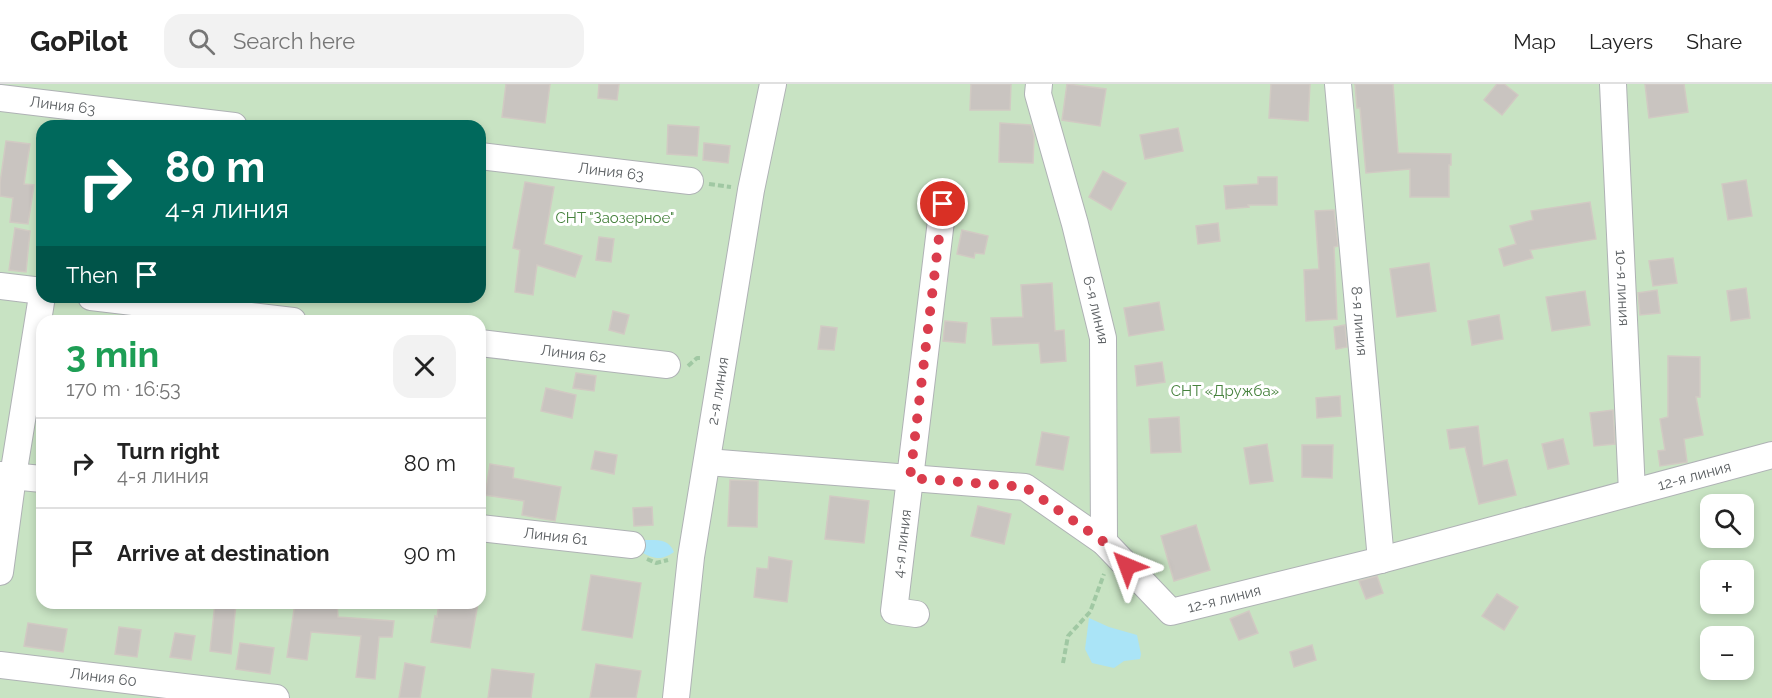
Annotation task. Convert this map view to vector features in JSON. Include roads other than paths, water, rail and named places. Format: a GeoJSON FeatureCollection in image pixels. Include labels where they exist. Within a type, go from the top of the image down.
{"type":"FeatureCollection","features":[{"type":"Feature","properties":{"kind":"street","name":"2-я линия"},"geometry":{"type":"LineString","coordinates":[[676,698],[691,557],[751,190],[773,84]]}},
{"type":"Feature","properties":{"kind":"street","name":"6-я линия"},"geometry":{"type":"LineString","coordinates":[[1039,84],[1038,94],[1075,224],[1103,338],[1108,547]]}},
{"type":"Feature","properties":{"kind":"street","name":"8-я линия"},"geometry":{"type":"LineString","coordinates":[[1338,84],[1381,560]]}},
{"type":"Feature","properties":{"kind":"street","name":"10-я линия"},"geometry":{"type":"LineString","coordinates":[[1613,84],[1632,492]]}},
{"type":"Feature","properties":{"kind":"street","name":"Линия 63"},"geometry":{"type":"LineString","coordinates":[[0,98],[65,116],[133,120]]}},
{"type":"Feature","properties":{"kind":"street","name":"Линия 63"},"geometry":{"type":"LineString","coordinates":[[486,157],[690,181]]}},
{"type":"Feature","properties":{"kind":"street","name":"4-я линия"},"geometry":{"type":"LineString","coordinates":[[916,614],[894,611],[943,204]]}},
{"type":"Feature","properties":{"kind":"street"},"geometry":{"type":"LineString","coordinates":[[0,286],[36,290]]}},
{"type":"Feature","properties":{"kind":"street"},"geometry":{"type":"LineString","coordinates":[[142,303],[242,315]]}},
{"type":"Feature","properties":{"kind":"street"},"geometry":{"type":"LineString","coordinates":[[0,572],[7,475],[36,327]]}},
{"type":"Feature","properties":{"kind":"street","name":"Линия 62"},"geometry":{"type":"LineString","coordinates":[[486,344],[667,365]]}},
{"type":"Feature","properties":{"kind":"street","name":"12-я линия"},"geometry":{"type":"LineString","coordinates":[[707,462],[1025,487],[1108,547],[1171,612],[1381,560],[1772,455]]}},
{"type":"Feature","properties":{"kind":"street"},"geometry":{"type":"LineString","coordinates":[[7,475],[36,478]]}},
{"type":"Feature","properties":{"kind":"street","name":"Линия 61"},"geometry":{"type":"LineString","coordinates":[[486,529],[632,545]]}},
{"type":"Feature","properties":{"kind":"street","name":"Линия 60"},"geometry":{"type":"LineString","coordinates":[[0,665],[276,698]]}},
{"type":"Feature","properties":{"kind":"water"},"geometry":{"type":"Polygon","coordinates":[[[645,540],[666,542],[674,552],[661,558],[650,556],[641,552],[641,545],[645,540]]]}},
{"type":"Feature","properties":{"kind":"water"},"geometry":{"type":"Polygon","coordinates":[[[1089,618],[1109,627],[1137,635],[1140,659],[1124,661],[1114,668],[1092,663],[1085,649],[1089,618]]]}},
{"type":"Feature","properties":{"kind":"park label","name":"СНТ \"Заозерное\""},"geometry":{"type":"Point","coordinates":[615,218]}},
{"type":"Feature","properties":{"kind":"park label","name":"СНТ «Дружба»"},"geometry":{"type":"Point","coordinates":[1225,391]}}]}
